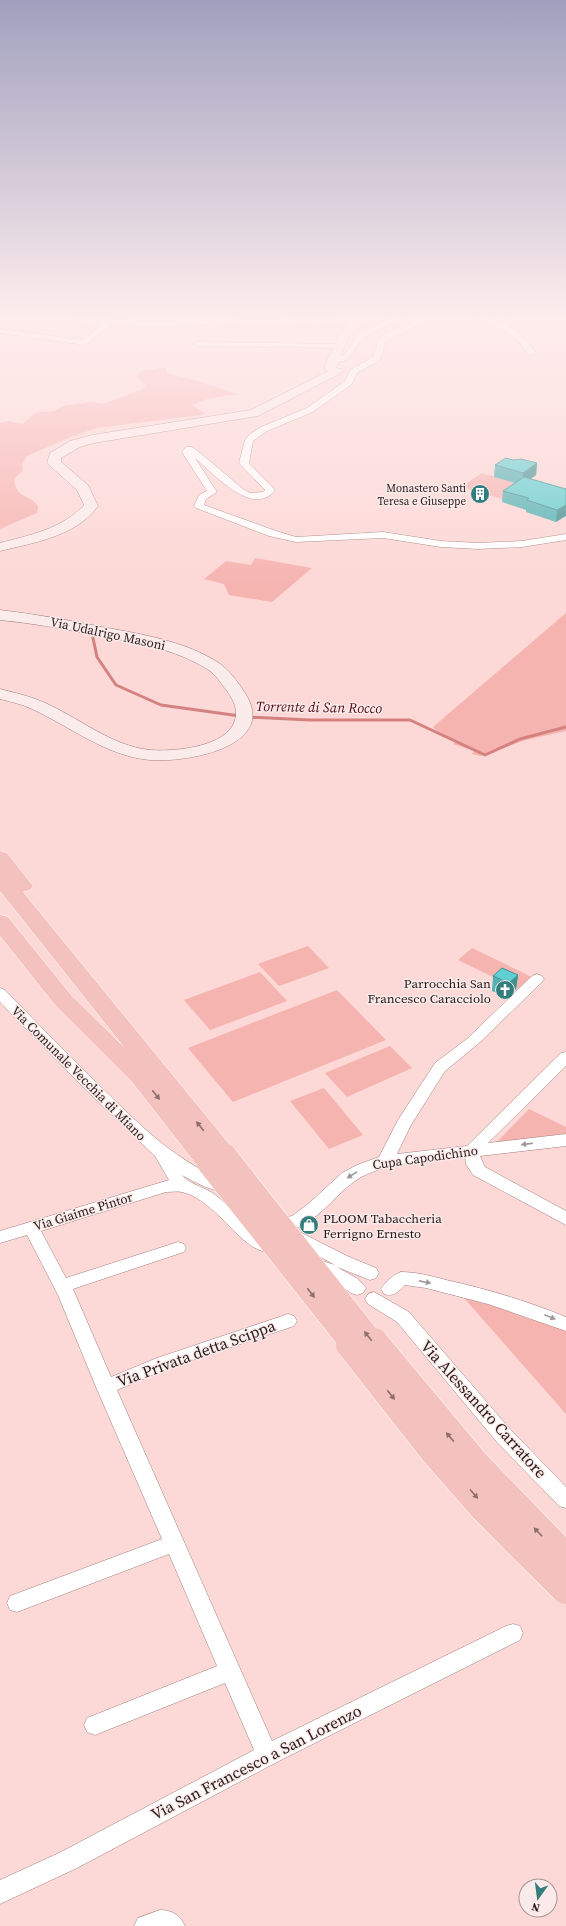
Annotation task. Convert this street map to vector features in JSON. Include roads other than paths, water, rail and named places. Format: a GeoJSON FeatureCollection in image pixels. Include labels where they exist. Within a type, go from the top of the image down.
{"type":"FeatureCollection","features":[{"type":"Feature","properties":{"kind":"highway"},"geometry":{"type":"LineString","coordinates":[[0,857],[104,988],[149,1075],[192,1174],[485,1507],[566,1588]]}},
{"type":"Feature","properties":{"kind":"highway"},"geometry":{"type":"LineString","coordinates":[[0,877],[149,1075]]}},
{"type":"Feature","properties":{"kind":"highway"},"geometry":{"type":"LineString","coordinates":[[0,900],[149,1075]]}},
{"type":"Feature","properties":{"kind":"highway"},"geometry":{"type":"LineString","coordinates":[[0,922],[63,1000],[149,1075]]}},
{"type":"Feature","properties":{"kind":"highway"},"geometry":{"type":"LineString","coordinates":[[192,1174],[453,1441],[502,1495],[566,1560]]}},
{"type":"Feature","properties":{"kind":"street"},"geometry":{"type":"LineString","coordinates":[[0,547],[69,526],[83,517],[91,506],[83,488],[54,463],[55,456],[67,448],[92,439],[254,413],[263,408]]}},
{"type":"Feature","properties":{"kind":"street"},"geometry":{"type":"LineString","coordinates":[[313,408],[264,429],[249,440],[244,463],[270,490],[266,494],[255,496],[243,494],[200,456],[189,450],[187,452],[212,492],[202,497],[198,506],[206,511],[240,521],[280,536],[304,540],[357,535],[383,535],[450,545],[486,547],[505,546],[566,537]]}},
{"type":"Feature","properties":{"kind":"street","name":"Via Udalrigo Masoni"},"geometry":{"type":"LineString","coordinates":[[0,615],[33,618],[145,639],[172,647],[215,668],[238,694],[244,706],[244,718],[228,740],[210,749],[177,754],[139,753],[109,744],[42,707],[0,694]]}},
{"type":"Feature","properties":{"kind":"street"},"geometry":{"type":"LineString","coordinates":[[385,1161],[404,1124],[440,1067],[472,1041],[537,979]]}},
{"type":"Feature","properties":{"kind":"street","name":"Via Comunale Vecchia di Miano"},"geometry":{"type":"LineString","coordinates":[[0,993],[62,1059],[159,1152],[192,1174]]}},
{"type":"Feature","properties":{"kind":"street"},"geometry":{"type":"LineString","coordinates":[[566,1057],[471,1151],[474,1164],[482,1173],[566,1219]]}},
{"type":"Feature","properties":{"kind":"street","name":"Cupa Capodichino"},"geometry":{"type":"LineString","coordinates":[[280,1224],[295,1223],[343,1181],[366,1166],[385,1161],[566,1140]]}},
{"type":"Feature","properties":{"kind":"street"},"geometry":{"type":"LineString","coordinates":[[192,1174],[232,1189]]}},
{"type":"Feature","properties":{"kind":"street"},"geometry":{"type":"LineString","coordinates":[[192,1174],[205,1196],[233,1219],[249,1221],[262,1216],[268,1206]]}},
{"type":"Feature","properties":{"kind":"street","name":"Via Giaime Pintor"},"geometry":{"type":"LineString","coordinates":[[0,1237],[192,1174]]}},
{"type":"Feature","properties":{"kind":"street"},"geometry":{"type":"LineString","coordinates":[[390,1289],[390,1285],[386,1277],[381,1274],[370,1272],[341,1261],[302,1240],[280,1224],[268,1206],[266,1195],[255,1188],[240,1186],[232,1189],[222,1198],[225,1213],[236,1226],[259,1242],[282,1253],[334,1271],[349,1281],[363,1296],[374,1299],[384,1296],[401,1279],[427,1282],[493,1299],[544,1315],[566,1324]]}},
{"type":"Feature","properties":{"kind":"street","name":"Via Privata detta Scippa"},"geometry":{"type":"LineString","coordinates":[[31,1227],[62,1286],[267,1755]]}},
{"type":"Feature","properties":{"kind":"street"},"geometry":{"type":"LineString","coordinates":[[62,1286],[178,1248]]}},
{"type":"Feature","properties":{"kind":"street"},"geometry":{"type":"LineString","coordinates":[[356,1288],[357,1280],[370,1272]]}},
{"type":"Feature","properties":{"kind":"street","name":"Via Alessandro Carratore"},"geometry":{"type":"LineString","coordinates":[[390,1289],[403,1317],[504,1435],[566,1500]]}},
{"type":"Feature","properties":{"kind":"street","name":"Via Alessandro Carratore"},"geometry":{"type":"LineString","coordinates":[[374,1299],[403,1317]]}},
{"type":"Feature","properties":{"kind":"street","name":"Via Privata detta Scippa"},"geometry":{"type":"LineString","coordinates":[[105,1387],[163,1364],[288,1320]]}},
{"type":"Feature","properties":{"kind":"street"},"geometry":{"type":"LineString","coordinates":[[17,1603],[174,1543]]}},
{"type":"Feature","properties":{"kind":"street","name":"Via San Francesco a San Lorenzo"},"geometry":{"type":"LineString","coordinates":[[0,1892],[69,1860],[267,1755],[513,1633]]}},
{"type":"Feature","properties":{"kind":"street"},"geometry":{"type":"LineString","coordinates":[[94,1725],[230,1670]]}},
{"type":"Feature","properties":{"kind":"street"},"geometry":{"type":"LineString","coordinates":[[146,1926],[157,1921],[169,1922],[173,1926]]}},
{"type":"Feature","properties":{"kind":"waterway","name":"Torrente di San Rocco"},"geometry":{"type":"LineString","coordinates":[[93,638],[97,657],[116,685],[161,705],[240,716]]}},
{"type":"Feature","properties":{"kind":"waterway","name":"Torrente di San Rocco"},"geometry":{"type":"LineString","coordinates":[[248,717],[309,720],[410,720],[485,755],[520,739],[566,727]]}},
{"type":"Feature","properties":{"kind":"place","name":"Monastero Santi Teresa e Giuseppe"},"geometry":{"type":"Point","coordinates":[480,494]}},
{"type":"Feature","properties":{"kind":"place","name":"Parrocchia San Francesco Caracciolo"},"geometry":{"type":"Point","coordinates":[505,990]}},
{"type":"Feature","properties":{"kind":"place","name":"PLOOM Tabaccheria Ferrigno Ernesto"},"geometry":{"type":"Point","coordinates":[309,1225]}}]}
